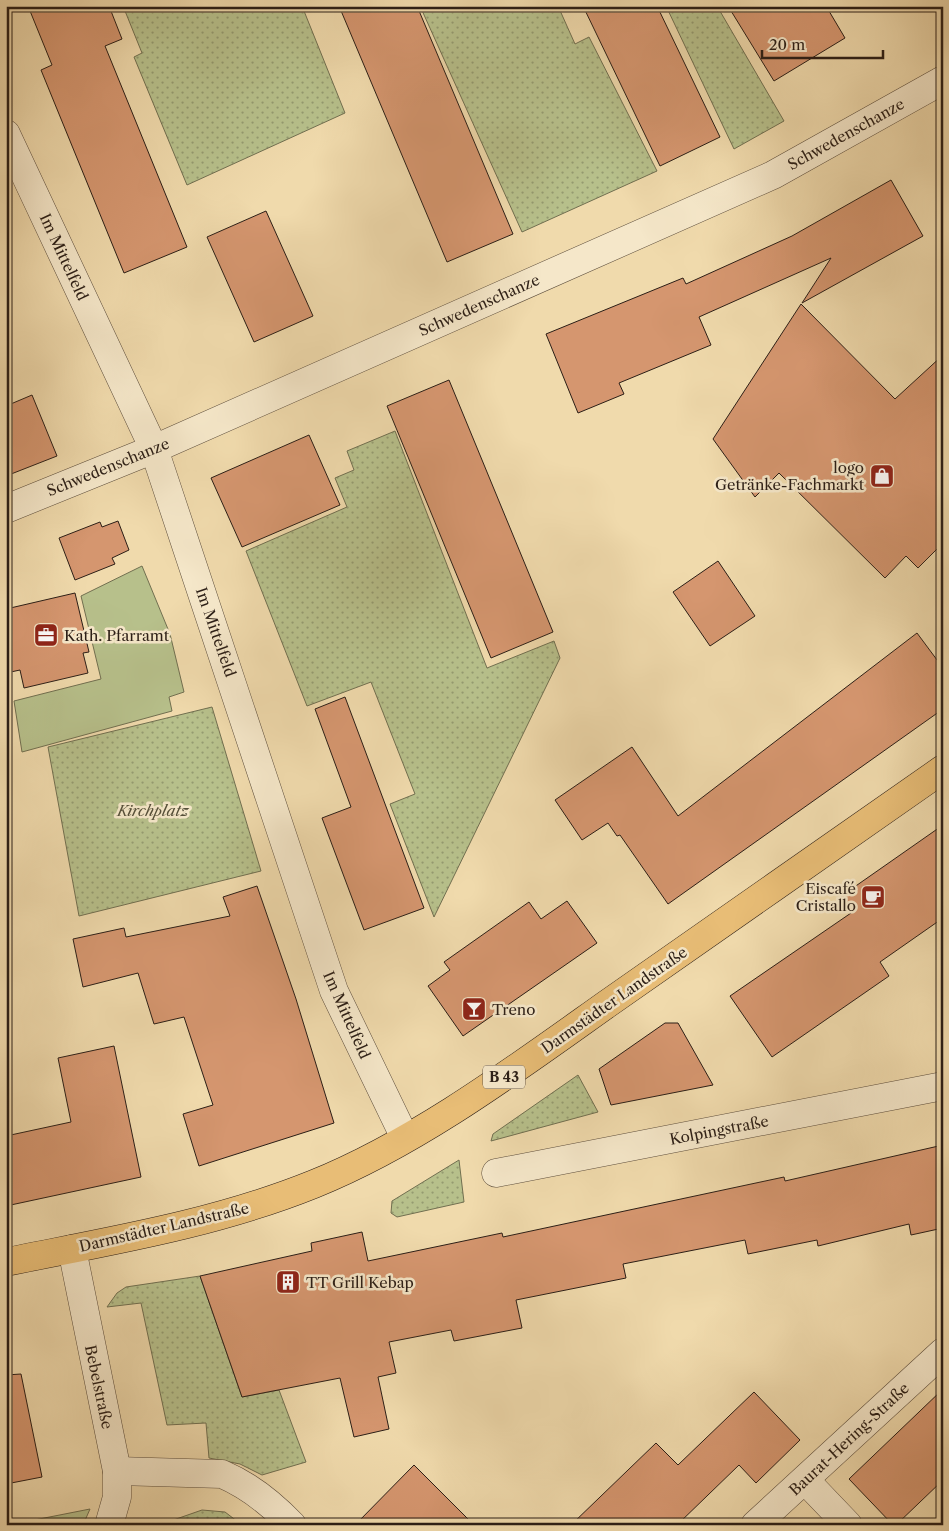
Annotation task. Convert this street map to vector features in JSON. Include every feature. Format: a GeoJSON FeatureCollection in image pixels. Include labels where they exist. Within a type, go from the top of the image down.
{"type":"FeatureCollection","features":[{"type":"Feature","properties":{"kind":"main road","name":"Darmstädter Landstraße"},"geometry":{"type":"LineString","coordinates":[[6,1262],[240,1212],[316,1183],[405,1138],[504,1077],[943,769]]}},
{"type":"Feature","properties":{"kind":"street","name":"Schwedenschanze"},"geometry":{"type":"LineString","coordinates":[[6,509],[154,449],[773,175],[943,80]]}},
{"type":"Feature","properties":{"kind":"street","name":"Im Mittelfeld"},"geometry":{"type":"LineString","coordinates":[[6,134],[154,449],[334,991],[405,1138]]}},
{"type":"Feature","properties":{"kind":"street","name":"Kolpingstraße"},"geometry":{"type":"LineString","coordinates":[[496,1173],[943,1086]]}},
{"type":"Feature","properties":{"kind":"street","name":"Bebelstraße"},"geometry":{"type":"LineString","coordinates":[[72,1249],[118,1471],[117,1497],[109,1525]]}},
{"type":"Feature","properties":{"kind":"street","name":"Baurat-Hering-Straße"},"geometry":{"type":"LineString","coordinates":[[755,1525],[943,1352]]}},
{"type":"Feature","properties":{"kind":"street"},"geometry":{"type":"LineString","coordinates":[[118,1471],[222,1474],[238,1481],[270,1502],[292,1525]]}},
{"type":"Feature","properties":{"kind":"street"},"geometry":{"type":"LineString","coordinates":[[805,1480],[848,1525]]}},
{"type":"Feature","properties":{"kind":"green space"},"geometry":{"type":"Polygon","coordinates":[[[123,6],[302,6],[345,113],[187,185],[134,57],[142,53],[123,6]]]}},
{"type":"Feature","properties":{"kind":"green space"},"geometry":{"type":"Polygon","coordinates":[[[420,6],[558,6],[575,44],[589,37],[657,171],[522,232],[420,6]]]}},
{"type":"Feature","properties":{"kind":"green space"},"geometry":{"type":"Polygon","coordinates":[[[666,6],[717,6],[784,121],[734,149],[666,6]]]}},
{"type":"Feature","properties":{"kind":"green space"},"geometry":{"type":"Polygon","coordinates":[[[395,431],[487,668],[554,641],[560,658],[434,917],[390,804],[415,794],[371,682],[307,706],[246,551],[347,507],[335,478],[354,470],[347,451],[395,431]]]}},
{"type":"Feature","properties":{"kind":"green space"},"geometry":{"type":"Polygon","coordinates":[[[142,566],[170,634],[184,692],[169,697],[172,711],[22,752],[14,701],[101,679],[81,596],[142,566]]]}},
{"type":"Feature","properties":{"kind":"green space","name":"Kirchplatz"},"geometry":{"type":"Polygon","coordinates":[[[212,707],[261,871],[79,916],[48,747],[212,707]]]}},
{"type":"Feature","properties":{"kind":"green space"},"geometry":{"type":"Polygon","coordinates":[[[578,1075],[598,1112],[491,1141],[493,1134],[578,1075]]]}},
{"type":"Feature","properties":{"kind":"green space"},"geometry":{"type":"Polygon","coordinates":[[[459,1160],[464,1202],[397,1217],[391,1213],[392,1201],[459,1160]]]}},
{"type":"Feature","properties":{"kind":"green space"},"geometry":{"type":"Polygon","coordinates":[[[200,1276],[242,1397],[279,1390],[306,1462],[262,1475],[240,1464],[209,1458],[206,1423],[167,1425],[141,1303],[107,1307],[117,1293],[126,1287],[200,1276]]]}},
{"type":"Feature","properties":{"kind":"green space"},"geometry":{"type":"Polygon","coordinates":[[[90,1509],[83,1525],[9,1525],[90,1509]]]}},
{"type":"Feature","properties":{"kind":"green space"},"geometry":{"type":"Polygon","coordinates":[[[202,1510],[225,1512],[242,1525],[159,1525],[202,1510]]]}},
{"type":"Feature","properties":{"kind":"building"},"geometry":{"type":"Polygon","coordinates":[[[28,6],[109,6],[122,39],[105,46],[187,247],[124,273],[41,70],[52,65],[28,6]]]}},
{"type":"Feature","properties":{"kind":"building"},"geometry":{"type":"Polygon","coordinates":[[[339,6],[417,6],[513,234],[447,262],[339,6]]]}},
{"type":"Feature","properties":{"kind":"building"},"geometry":{"type":"Polygon","coordinates":[[[583,6],[657,6],[720,137],[660,166],[583,6]]]}},
{"type":"Feature","properties":{"kind":"building"},"geometry":{"type":"Polygon","coordinates":[[[728,6],[826,6],[845,38],[774,81],[728,6]]]}},
{"type":"Feature","properties":{"kind":"building"},"geometry":{"type":"Polygon","coordinates":[[[891,180],[923,236],[802,303],[831,258],[699,317],[711,345],[619,383],[624,394],[578,413],[546,334],[683,278],[686,284],[792,236],[891,180]]]}},
{"type":"Feature","properties":{"kind":"building"},"geometry":{"type":"Polygon","coordinates":[[[266,211],[313,316],[254,342],[207,237],[266,211]]]}},
{"type":"Feature","properties":{"kind":"building"},"geometry":{"type":"Polygon","coordinates":[[[801,304],[895,399],[943,355],[943,543],[918,568],[906,556],[885,578],[779,473],[755,497],[713,439],[801,304]]]}},
{"type":"Feature","properties":{"kind":"building"},"geometry":{"type":"Polygon","coordinates":[[[449,380],[553,632],[491,658],[387,406],[449,380]]]}},
{"type":"Feature","properties":{"kind":"building"},"geometry":{"type":"Polygon","coordinates":[[[32,395],[57,456],[6,476],[6,406],[32,395]]]}},
{"type":"Feature","properties":{"kind":"building"},"geometry":{"type":"Polygon","coordinates":[[[309,435],[340,505],[242,547],[211,478],[309,435]]]}},
{"type":"Feature","properties":{"kind":"building"},"geometry":{"type":"Polygon","coordinates":[[[118,521],[129,550],[112,558],[115,564],[75,580],[59,538],[100,522],[102,527],[118,521]]]}},
{"type":"Feature","properties":{"kind":"building"},"geometry":{"type":"Polygon","coordinates":[[[718,561],[755,616],[710,646],[673,592],[718,561]]]}},
{"type":"Feature","properties":{"kind":"building","name":"Kath. Pfarramt"},"geometry":{"type":"Polygon","coordinates":[[[75,593],[89,652],[83,653],[88,673],[24,688],[20,670],[6,673],[6,609],[75,593]]]}},
{"type":"Feature","properties":{"kind":"building"},"geometry":{"type":"Polygon","coordinates":[[[917,633],[943,668],[943,709],[668,904],[620,835],[617,836],[608,823],[582,840],[555,800],[632,747],[678,816],[917,633]]]}},
{"type":"Feature","properties":{"kind":"building"},"geometry":{"type":"Polygon","coordinates":[[[345,697],[424,908],[364,930],[322,818],[351,807],[315,709],[345,697]]]}},
{"type":"Feature","properties":{"kind":"building"},"geometry":{"type":"Polygon","coordinates":[[[943,825],[943,918],[880,962],[889,976],[772,1057],[730,996],[851,913],[840,897],[943,825]]]}},
{"type":"Feature","properties":{"kind":"building"},"geometry":{"type":"Polygon","coordinates":[[[257,886],[296,999],[334,1123],[199,1166],[183,1114],[213,1105],[184,1017],[154,1024],[138,973],[83,987],[73,939],[124,928],[126,937],[230,916],[223,897],[257,886]]]}},
{"type":"Feature","properties":{"kind":"building"},"geometry":{"type":"Polygon","coordinates":[[[567,901],[597,943],[463,1036],[428,986],[450,970],[444,962],[529,902],[541,919],[567,901]]]}},
{"type":"Feature","properties":{"kind":"building"},"geometry":{"type":"Polygon","coordinates":[[[665,1023],[678,1023],[713,1085],[611,1105],[599,1069],[665,1023]]]}},
{"type":"Feature","properties":{"kind":"building"},"geometry":{"type":"Polygon","coordinates":[[[114,1046],[141,1177],[6,1206],[6,1136],[71,1122],[58,1058],[114,1046]]]}},
{"type":"Feature","properties":{"kind":"building"},"geometry":{"type":"Polygon","coordinates":[[[943,1145],[943,1228],[911,1235],[909,1224],[818,1246],[817,1240],[748,1254],[745,1240],[623,1264],[626,1278],[516,1300],[522,1328],[454,1341],[451,1330],[389,1342],[396,1373],[378,1377],[389,1429],[354,1437],[340,1378],[242,1397],[200,1276],[312,1251],[311,1243],[362,1232],[368,1261],[502,1233],[503,1237],[784,1177],[785,1181],[943,1145]]]}},
{"type":"Feature","properties":{"kind":"building"},"geometry":{"type":"Polygon","coordinates":[[[21,1374],[42,1477],[6,1484],[6,1375],[21,1374]]]}},
{"type":"Feature","properties":{"kind":"building"},"geometry":{"type":"Polygon","coordinates":[[[943,1389],[943,1480],[896,1525],[893,1525],[849,1479],[943,1389]]]}},
{"type":"Feature","properties":{"kind":"building"},"geometry":{"type":"Polygon","coordinates":[[[754,1392],[800,1440],[756,1483],[739,1465],[677,1525],[571,1525],[656,1443],[678,1465],[754,1392]]]}},
{"type":"Feature","properties":{"kind":"building"},"geometry":{"type":"Polygon","coordinates":[[[414,1465],[474,1525],[355,1525],[414,1465]]]}},
{"type":"Feature","properties":{"kind":"place","name":"logo Getränke-Fachmarkt"},"geometry":{"type":"Point","coordinates":[882,476]}},
{"type":"Feature","properties":{"kind":"place","name":"Kath. Pfarramt"},"geometry":{"type":"Point","coordinates":[46,635]}},
{"type":"Feature","properties":{"kind":"place","name":"Eiscafé Cristallo"},"geometry":{"type":"Point","coordinates":[873,897]}},
{"type":"Feature","properties":{"kind":"place","name":"Treno"},"geometry":{"type":"Point","coordinates":[474,1009]}},
{"type":"Feature","properties":{"kind":"place","name":"TT Grill Kebap"},"geometry":{"type":"Point","coordinates":[288,1282]}}]}
